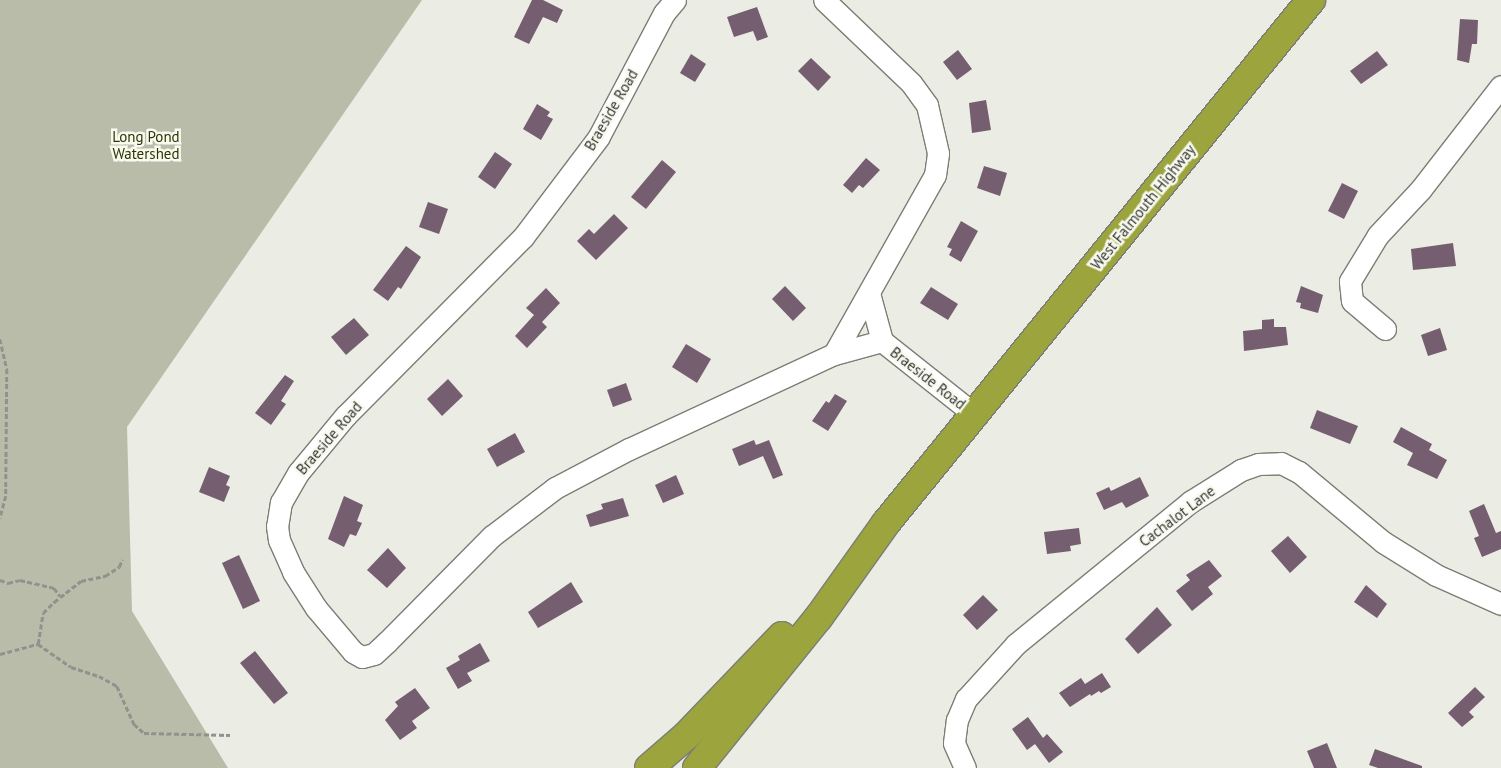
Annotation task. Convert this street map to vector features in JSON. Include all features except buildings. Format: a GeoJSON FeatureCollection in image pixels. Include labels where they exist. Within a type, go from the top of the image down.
{"type":"FeatureCollection","features":[{"type":"Feature","properties":{"kind":"highway","name":"West Falmouth Highway"},"geometry":{"type":"LineString","coordinates":[[886,523],[1311,0]]}},
{"type":"Feature","properties":{"kind":"highway"},"geometry":{"type":"LineString","coordinates":[[649,768],[725,696],[886,523]]}},
{"type":"Feature","properties":{"kind":"highway"},"geometry":{"type":"LineString","coordinates":[[696,768],[819,617],[886,523]]}},
{"type":"Feature","properties":{"kind":"street","name":"Braeside Road"},"geometry":{"type":"LineString","coordinates":[[675,0],[664,13],[598,138],[523,237],[346,415],[298,473],[282,502],[277,526],[279,540],[292,572],[316,608],[353,652],[362,657],[374,654],[492,536],[555,488],[629,449],[834,354],[882,341]]}},
{"type":"Feature","properties":{"kind":"street"},"geometry":{"type":"LineString","coordinates":[[824,0],[911,83],[927,105],[938,153],[935,175],[834,354]]}},
{"type":"Feature","properties":{"kind":"street"},"geometry":{"type":"LineString","coordinates":[[1385,329],[1352,301],[1350,281],[1378,235],[1421,190],[1501,86]]}},
{"type":"Feature","properties":{"kind":"street","name":"Braeside Road"},"geometry":{"type":"LineString","coordinates":[[869,294],[882,341],[974,414]]}},
{"type":"Feature","properties":{"kind":"street","name":"Cachalot Lane"},"geometry":{"type":"LineString","coordinates":[[965,768],[954,743],[957,720],[966,699],[1016,644],[1190,502],[1241,470],[1258,464],[1281,463],[1299,472],[1383,542],[1436,575],[1501,604]]}},
{"type":"Feature","properties":{"kind":"path"},"geometry":{"type":"LineString","coordinates":[[0,339],[7,368],[6,496],[0,518]]}},
{"type":"Feature","properties":{"kind":"path"},"geometry":{"type":"LineString","coordinates":[[38,644],[43,613],[60,596],[81,580],[105,576],[119,567],[122,560]]}},
{"type":"Feature","properties":{"kind":"path"},"geometry":{"type":"LineString","coordinates":[[0,580],[8,583],[20,580],[54,588],[60,596]]}},
{"type":"Feature","properties":{"kind":"path"},"geometry":{"type":"LineString","coordinates":[[0,654],[38,644],[71,667],[99,676],[117,686],[134,724],[144,733],[230,735]]}},
{"type":"Feature","properties":{"kind":"green space","name":"Long Pond Watershed"},"geometry":{"type":"Polygon","coordinates":[[[0,0],[422,0],[127,427],[132,611],[228,768],[0,768],[0,0]]]}}]}
